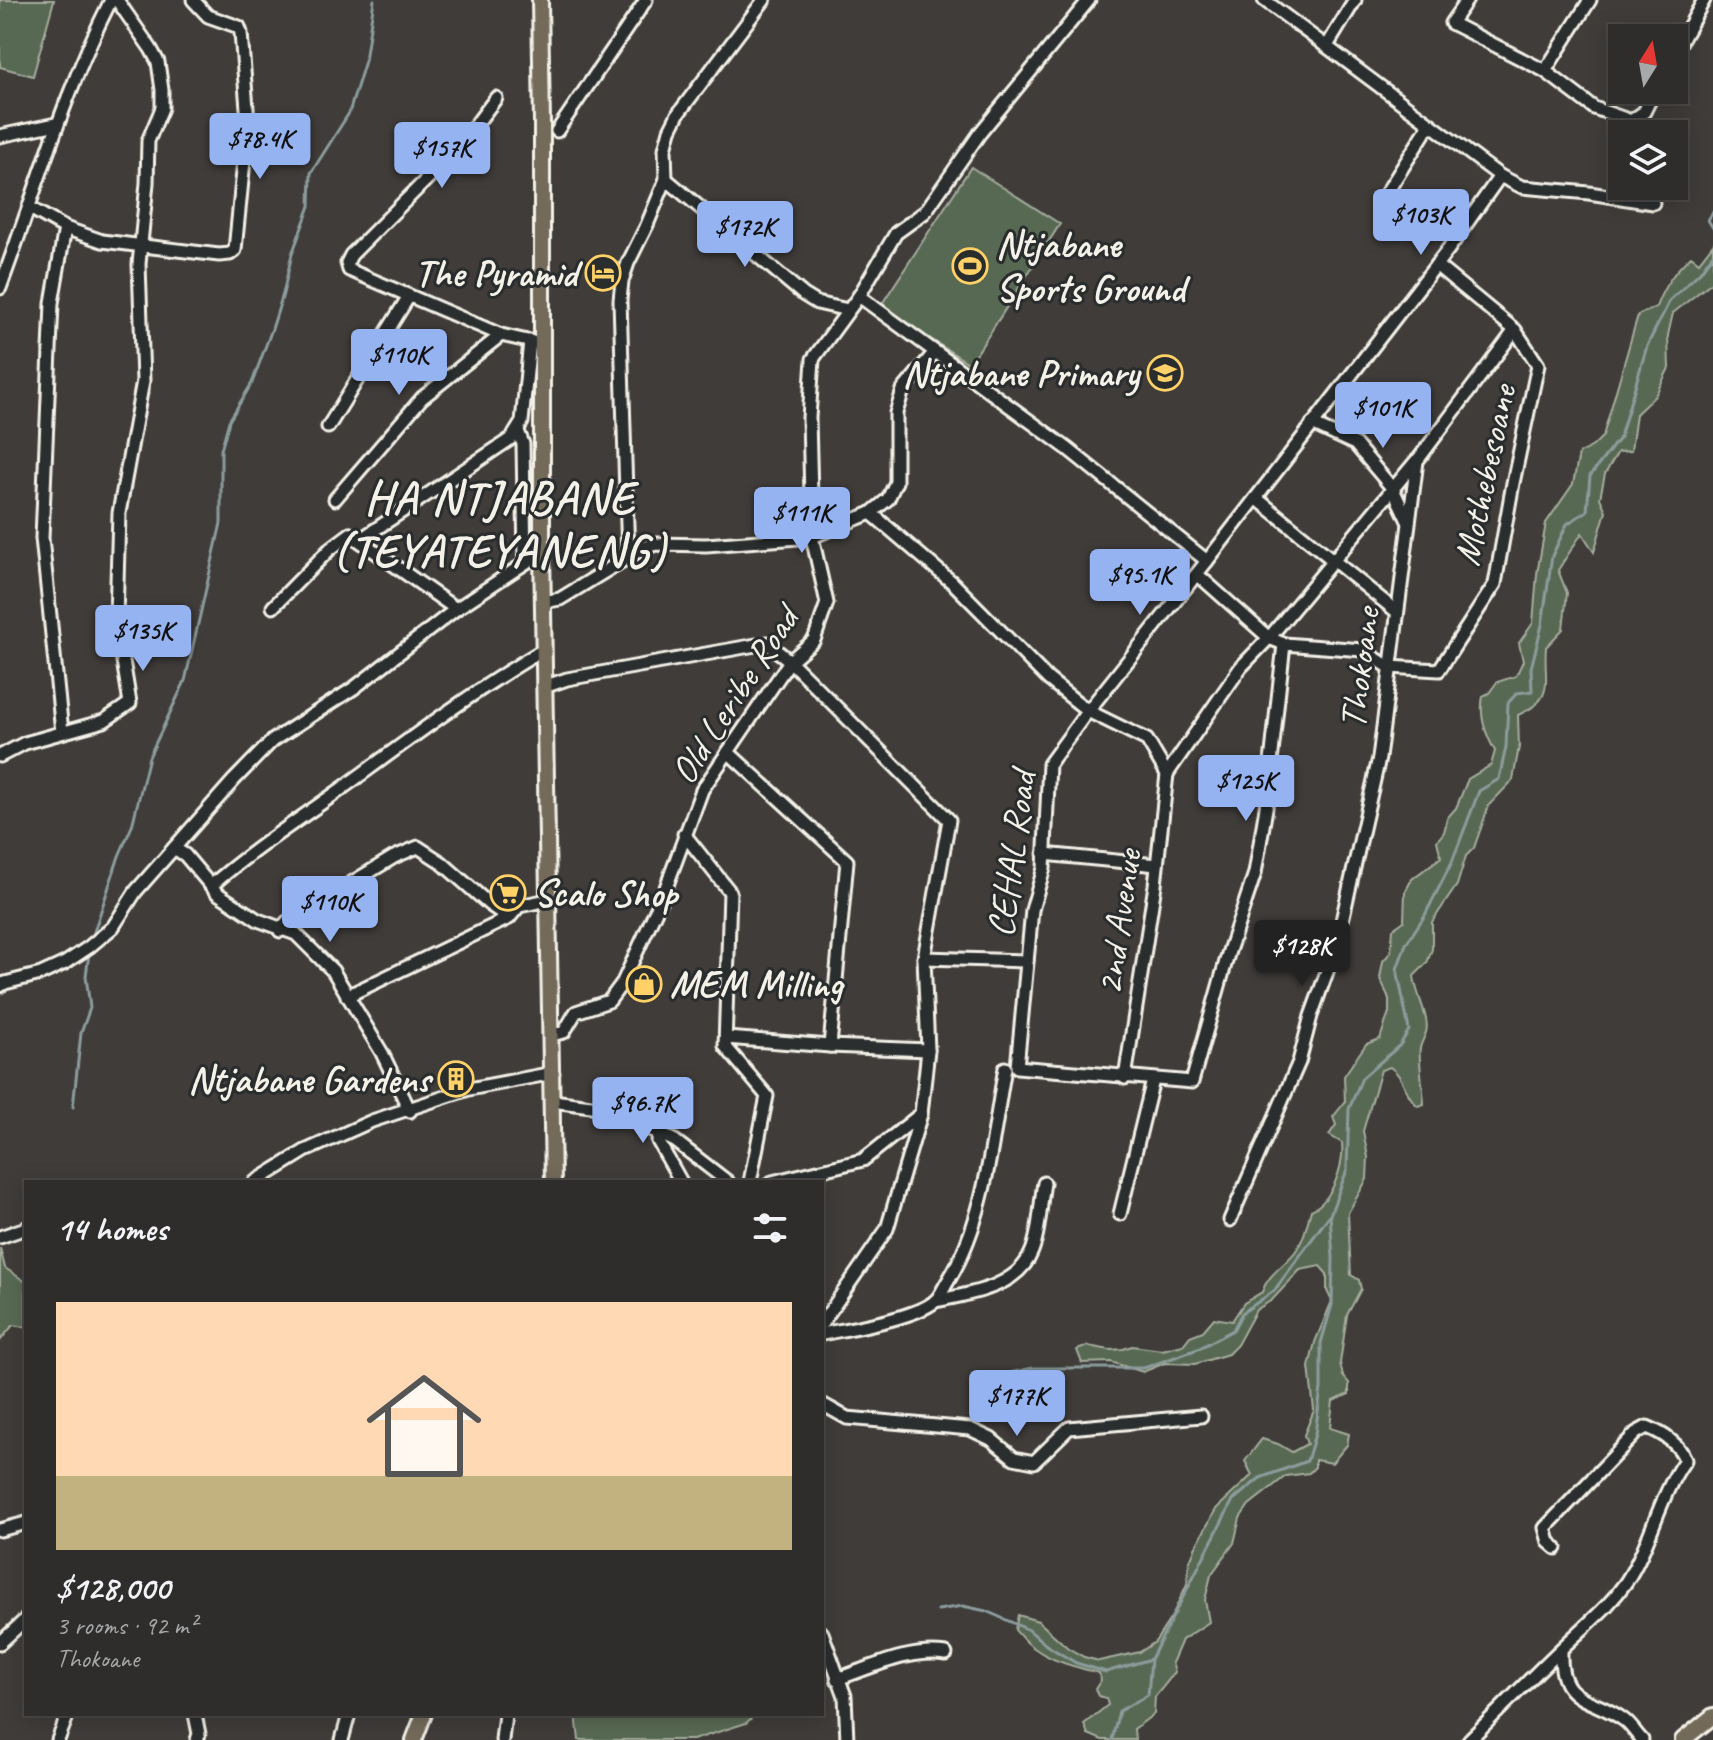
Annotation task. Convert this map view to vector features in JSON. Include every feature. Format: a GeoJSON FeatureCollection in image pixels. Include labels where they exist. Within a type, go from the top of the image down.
{"type":"FeatureCollection","features":[{"type":"Feature","properties":{"kind":"main road"},"geometry":{"type":"LineString","coordinates":[[540,0],[542,123],[536,342],[553,1180]]}},
{"type":"Feature","properties":{"kind":"main road"},"geometry":{"type":"LineString","coordinates":[[414,1740],[423,1716]]}},
{"type":"Feature","properties":{"kind":"main road"},"geometry":{"type":"LineString","coordinates":[[1683,1740],[1713,1716]]}},
{"type":"Feature","properties":{"kind":"street"},"geometry":{"type":"LineString","coordinates":[[100,0],[104,14]]}},
{"type":"Feature","properties":{"kind":"street"},"geometry":{"type":"LineString","coordinates":[[0,288],[30,208],[56,124],[111,0]]}},
{"type":"Feature","properties":{"kind":"street"},"geometry":{"type":"LineString","coordinates":[[0,756],[25,743],[104,721],[130,703],[119,642],[116,579],[120,500],[143,381],[140,247],[148,141],[162,108],[162,90],[158,62],[117,0]]}},
{"type":"Feature","properties":{"kind":"street"},"geometry":{"type":"LineString","coordinates":[[30,208],[65,228],[102,241],[230,254],[235,250],[248,121],[241,33],[239,27],[208,16],[193,0]]}},
{"type":"Feature","properties":{"kind":"street"},"geometry":{"type":"LineString","coordinates":[[557,131],[646,0]]}},
{"type":"Feature","properties":{"kind":"street"},"geometry":{"type":"LineString","coordinates":[[628,557],[620,300],[622,281],[666,179],[665,149],[678,114],[764,0]]}},
{"type":"Feature","properties":{"kind":"street","name":"Old Leribe Road"},"geometry":{"type":"LineString","coordinates":[[551,1035],[564,1032],[576,1012],[609,1001],[623,982],[664,893],[702,790],[790,661],[814,640],[827,603],[812,537],[809,418],[813,359],[859,296],[896,233],[925,212],[980,133],[1089,0]]}},
{"type":"Feature","properties":{"kind":"street"},"geometry":{"type":"LineString","coordinates":[[1264,0],[1500,176],[1522,187],[1653,203]]}},
{"type":"Feature","properties":{"kind":"street"},"geometry":{"type":"LineString","coordinates":[[1327,46],[1355,0]]}},
{"type":"Feature","properties":{"kind":"street"},"geometry":{"type":"LineString","coordinates":[[1467,0],[1451,23],[1545,71],[1594,108],[1631,121],[1644,112],[1648,104]]}},
{"type":"Feature","properties":{"kind":"street"},"geometry":{"type":"LineString","coordinates":[[1545,71],[1590,0]]}},
{"type":"Feature","properties":{"kind":"street"},"geometry":{"type":"LineString","coordinates":[[1688,29],[1704,0]]}},
{"type":"Feature","properties":{"kind":"street"},"geometry":{"type":"LineString","coordinates":[[361,539],[504,445],[522,422],[536,342],[501,335],[349,270],[349,258],[468,135],[496,98]]}},
{"type":"Feature","properties":{"kind":"street"},"geometry":{"type":"LineString","coordinates":[[0,136],[56,124]]}},
{"type":"Feature","properties":{"kind":"street"},"geometry":{"type":"LineString","coordinates":[[1382,200],[1430,124]]}},
{"type":"Feature","properties":{"kind":"street"},"geometry":{"type":"LineString","coordinates":[[859,296],[1068,449],[1207,561],[1436,265],[1500,176]]}},
{"type":"Feature","properties":{"kind":"street"},"geometry":{"type":"LineString","coordinates":[[666,179],[804,295],[817,303],[848,310]]}},
{"type":"Feature","properties":{"kind":"street"},"geometry":{"type":"LineString","coordinates":[[62,732],[42,538],[52,303],[65,228]]}},
{"type":"Feature","properties":{"kind":"street"},"geometry":{"type":"LineString","coordinates":[[1436,265],[1515,330]]}},
{"type":"Feature","properties":{"kind":"street"},"geometry":{"type":"LineString","coordinates":[[328,427],[409,296]]}},
{"type":"Feature","properties":{"kind":"street","name":"Thokoane"},"geometry":{"type":"LineString","coordinates":[[1230,1220],[1299,1062],[1311,1016],[1336,947],[1379,758],[1417,461],[1515,330]]}},
{"type":"Feature","properties":{"kind":"street","name":"Mothebesoane"},"geometry":{"type":"LineString","coordinates":[[1389,667],[1439,670],[1495,584],[1538,365],[1515,330]]}},
{"type":"Feature","properties":{"kind":"street"},"geometry":{"type":"LineString","coordinates":[[335,499],[422,398],[501,335]]}},
{"type":"Feature","properties":{"kind":"street"},"geometry":{"type":"LineString","coordinates":[[543,602],[560,599],[645,547],[812,537],[871,513],[888,499],[896,482],[896,413],[903,390],[934,353]]}},
{"type":"Feature","properties":{"kind":"street"},"geometry":{"type":"LineString","coordinates":[[1312,424],[1355,444],[1393,489],[1408,522]]}},
{"type":"Feature","properties":{"kind":"street"},"geometry":{"type":"LineString","coordinates":[[518,431],[523,444],[525,563]]}},
{"type":"Feature","properties":{"kind":"street","name":"2nd Avenue"},"geometry":{"type":"LineString","coordinates":[[1125,1078],[1157,865],[1167,774],[1241,667],[1269,638],[1417,461]]}},
{"type":"Feature","properties":{"kind":"street"},"geometry":{"type":"LineString","coordinates":[[1256,498],[1396,611]]}},
{"type":"Feature","properties":{"kind":"street"},"geometry":{"type":"LineString","coordinates":[[871,513],[953,583],[1048,679],[1088,711],[1147,740],[1167,774]]}},
{"type":"Feature","properties":{"kind":"street"},"geometry":{"type":"LineString","coordinates":[[273,607],[330,549],[350,534],[456,609]]}},
{"type":"Feature","properties":{"kind":"street"},"geometry":{"type":"LineString","coordinates":[[0,986],[41,974],[89,947],[113,927],[136,891],[272,741],[354,688],[456,609],[542,552]]}},
{"type":"Feature","properties":{"kind":"street","name":"CEHAL Road"},"geometry":{"type":"LineString","coordinates":[[935,1301],[957,1266],[973,1222],[1011,1068],[1032,910],[1044,868],[1049,764],[1207,561]]}},
{"type":"Feature","properties":{"kind":"street"},"geometry":{"type":"LineString","coordinates":[[1197,574],[1269,638],[1284,644],[1363,650],[1389,667]]}},
{"type":"Feature","properties":{"kind":"street"},"geometry":{"type":"LineString","coordinates":[[544,687],[567,679],[767,643],[790,661],[949,820],[924,958],[928,1050],[921,1114],[887,1229],[824,1320]]}},
{"type":"Feature","properties":{"kind":"street"},"geometry":{"type":"LineString","coordinates":[[1011,1068],[1192,1082],[1228,954],[1255,873],[1266,808],[1284,644]]}},
{"type":"Feature","properties":{"kind":"street"},"geometry":{"type":"LineString","coordinates":[[212,885],[264,843],[436,718],[543,650]]}},
{"type":"Feature","properties":{"kind":"street"},"geometry":{"type":"LineString","coordinates":[[728,752],[847,861],[830,1046]]}},
{"type":"Feature","properties":{"kind":"street"},"geometry":{"type":"LineString","coordinates":[[684,834],[730,892],[725,1046],[767,1096],[750,1180]]}},
{"type":"Feature","properties":{"kind":"street"},"geometry":{"type":"LineString","coordinates":[[280,931],[287,922],[394,857],[418,847],[509,918]]}},
{"type":"Feature","properties":{"kind":"street"},"geometry":{"type":"LineString","coordinates":[[174,848],[185,855],[233,905],[280,931],[296,934],[333,971],[382,1053],[410,1111]]}},
{"type":"Feature","properties":{"kind":"street"},"geometry":{"type":"LineString","coordinates":[[1044,854],[1157,865]]}},
{"type":"Feature","properties":{"kind":"street"},"geometry":{"type":"LineString","coordinates":[[347,996],[509,918],[519,906],[548,900]]}},
{"type":"Feature","properties":{"kind":"street"},"geometry":{"type":"LineString","coordinates":[[924,958],[1027,961]]}},
{"type":"Feature","properties":{"kind":"street"},"geometry":{"type":"LineString","coordinates":[[726,1038],[928,1050]]}},
{"type":"Feature","properties":{"kind":"street"},"geometry":{"type":"LineString","coordinates":[[258,1180],[305,1151],[372,1121],[410,1111],[469,1089],[553,1073]]}},
{"type":"Feature","properties":{"kind":"street"},"geometry":{"type":"LineString","coordinates":[[1120,1214],[1153,1080]]}},
{"type":"Feature","properties":{"kind":"street"},"geometry":{"type":"LineString","coordinates":[[553,1101],[606,1108],[675,1141],[725,1180]]}},
{"type":"Feature","properties":{"kind":"street"},"geometry":{"type":"LineString","coordinates":[[780,1180],[863,1160],[921,1114]]}},
{"type":"Feature","properties":{"kind":"street"},"geometry":{"type":"LineString","coordinates":[[659,1133],[658,1141],[680,1180]]}},
{"type":"Feature","properties":{"kind":"street"},"geometry":{"type":"LineString","coordinates":[[824,1334],[897,1318],[935,1301],[990,1289],[1017,1272],[1032,1253],[1044,1183]]}},
{"type":"Feature","properties":{"kind":"street"},"geometry":{"type":"LineString","coordinates":[[2,1233],[24,1228]]}},
{"type":"Feature","properties":{"kind":"street"},"geometry":{"type":"LineString","coordinates":[[824,1405],[847,1418],[970,1429],[991,1439],[1014,1458],[1034,1462],[1069,1428],[1201,1416]]}},
{"type":"Feature","properties":{"kind":"street"},"geometry":{"type":"LineString","coordinates":[[1469,1740],[1604,1611],[1626,1582],[1648,1542],[1676,1472],[1685,1460],[1682,1452],[1659,1432],[1647,1427],[1636,1433],[1545,1528],[1549,1542],[1556,1548]]}},
{"type":"Feature","properties":{"kind":"street"},"geometry":{"type":"LineString","coordinates":[[0,1530],[24,1524]]}},
{"type":"Feature","properties":{"kind":"street"},"geometry":{"type":"LineString","coordinates":[[0,1643],[24,1621]]}},
{"type":"Feature","properties":{"kind":"street"},"geometry":{"type":"LineString","coordinates":[[824,1639],[845,1696],[847,1740]]}},
{"type":"Feature","properties":{"kind":"street"},"geometry":{"type":"LineString","coordinates":[[1561,1651],[1560,1670],[1567,1687],[1581,1700],[1626,1721],[1642,1740]]}},
{"type":"Feature","properties":{"kind":"street"},"geometry":{"type":"LineString","coordinates":[[837,1679],[896,1659],[934,1652],[946,1654]]}},
{"type":"Feature","properties":{"kind":"street"},"geometry":{"type":"LineString","coordinates":[[58,1740],[67,1716]]}},
{"type":"Feature","properties":{"kind":"street"},"geometry":{"type":"LineString","coordinates":[[195,1716],[197,1740]]}},
{"type":"Feature","properties":{"kind":"street"},"geometry":{"type":"LineString","coordinates":[[342,1740],[348,1716]]}},
{"type":"Feature","properties":{"kind":"street"},"geometry":{"type":"LineString","coordinates":[[502,1740],[505,1716]]}},
{"type":"Feature","properties":{"kind":"green space"},"geometry":{"type":"Polygon","coordinates":[[[0,0],[54,0],[33,76],[0,67],[0,0]]]}},
{"type":"Feature","properties":{"kind":"green space","name":"Ntjabane Sports Ground"},"geometry":{"type":"Polygon","coordinates":[[[971,167],[1060,224],[970,364],[880,307],[971,167]]]}},
{"type":"Feature","properties":{"kind":"green space"},"geometry":{"type":"Polygon","coordinates":[[[1713,244],[1713,281],[1673,313],[1668,335],[1669,368],[1655,396],[1636,414],[1631,451],[1618,452],[1605,474],[1600,498],[1606,511],[1594,552],[1582,533],[1558,570],[1567,593],[1563,629],[1546,647],[1546,687],[1543,695],[1530,709],[1518,715],[1519,747],[1513,780],[1489,805],[1474,848],[1466,856],[1457,885],[1432,922],[1432,949],[1427,963],[1414,976],[1427,1024],[1420,1053],[1424,1104],[1418,1106],[1413,1102],[1399,1076],[1390,1067],[1381,1070],[1363,1131],[1368,1157],[1367,1179],[1348,1213],[1351,1275],[1359,1280],[1361,1289],[1347,1315],[1340,1363],[1343,1376],[1349,1383],[1349,1394],[1333,1401],[1330,1428],[1349,1434],[1347,1445],[1332,1463],[1315,1460],[1315,1467],[1309,1473],[1286,1476],[1249,1505],[1240,1518],[1234,1543],[1211,1575],[1205,1600],[1209,1622],[1182,1640],[1172,1663],[1175,1672],[1155,1697],[1154,1714],[1134,1729],[1135,1740],[1102,1740],[1088,1734],[1084,1724],[1108,1705],[1106,1698],[1098,1696],[1095,1689],[1101,1680],[1099,1673],[1063,1663],[1032,1647],[1015,1630],[1018,1615],[1038,1621],[1068,1648],[1099,1661],[1140,1652],[1155,1642],[1187,1584],[1189,1563],[1216,1509],[1252,1475],[1245,1461],[1262,1439],[1292,1452],[1307,1444],[1304,1435],[1314,1410],[1309,1367],[1315,1342],[1332,1301],[1327,1291],[1327,1274],[1320,1266],[1300,1270],[1272,1300],[1256,1310],[1237,1345],[1228,1354],[1195,1364],[1165,1363],[1143,1372],[1111,1362],[1082,1363],[1077,1350],[1088,1346],[1110,1350],[1132,1346],[1162,1350],[1183,1345],[1190,1336],[1203,1331],[1214,1318],[1232,1321],[1244,1303],[1262,1292],[1272,1275],[1295,1252],[1311,1210],[1331,1190],[1339,1171],[1342,1143],[1329,1135],[1336,1125],[1333,1117],[1345,1102],[1344,1076],[1366,1044],[1380,1039],[1389,1012],[1389,999],[1380,978],[1383,961],[1391,952],[1393,929],[1404,921],[1405,892],[1412,879],[1441,857],[1437,841],[1468,779],[1491,765],[1495,751],[1484,724],[1483,696],[1497,682],[1516,676],[1523,661],[1519,643],[1533,623],[1546,523],[1573,484],[1579,454],[1603,436],[1638,315],[1656,307],[1666,285],[1679,268],[1691,256],[1699,262],[1713,244]]]}},
{"type":"Feature","properties":{"kind":"green space"},"geometry":{"type":"Polygon","coordinates":[[[0,1248],[5,1268],[24,1281],[24,1327],[13,1325],[0,1341],[0,1248]]]}},
{"type":"Feature","properties":{"kind":"green space"},"geometry":{"type":"Polygon","coordinates":[[[576,1716],[754,1716],[746,1723],[693,1740],[579,1740],[576,1716]]]}},
{"type":"Feature","properties":{"kind":"waterway"},"geometry":{"type":"LineString","coordinates":[[92,938],[132,826],[149,757],[185,681],[221,523],[221,450],[229,421],[252,383],[272,329],[292,254],[310,206],[311,173],[349,113],[365,61],[374,0]]}},
{"type":"Feature","properties":{"kind":"waterway"},"geometry":{"type":"LineString","coordinates":[[1713,212],[1708,220],[1713,228]]}},
{"type":"Feature","properties":{"kind":"waterway"},"geometry":{"type":"LineString","coordinates":[[1112,1740],[1119,1711],[1148,1695],[1151,1659],[1233,1500],[1260,1478],[1307,1461],[1315,1434],[1321,1388],[1321,1343],[1332,1305],[1330,1215],[1347,1170],[1349,1109],[1362,1078],[1400,1045],[1409,1030],[1397,969],[1406,944],[1452,862],[1479,791],[1499,779],[1506,747],[1508,703],[1517,693],[1532,691],[1531,668],[1542,625],[1552,556],[1567,524],[1587,511],[1590,476],[1620,437],[1647,346],[1670,300],[1700,272],[1713,254]]}},
{"type":"Feature","properties":{"kind":"waterway"},"geometry":{"type":"LineString","coordinates":[[73,1107],[81,1033],[90,1008],[86,976],[89,953]]}},
{"type":"Feature","properties":{"kind":"waterway"},"geometry":{"type":"LineString","coordinates":[[1000,1375],[1033,1368],[1144,1368],[1198,1349],[1233,1330],[1242,1313],[1274,1291],[1329,1216]]}},
{"type":"Feature","properties":{"kind":"waterway"},"geometry":{"type":"LineString","coordinates":[[938,1610],[963,1606],[986,1611],[1029,1630],[1046,1645],[1076,1663],[1106,1672],[1151,1659]]}},
{"type":"Feature","properties":{"kind":"place","name":"Ntjabane Sports Ground"},"geometry":{"type":"Point","coordinates":[970,266]}},
{"type":"Feature","properties":{"kind":"place","name":"The Pyramid"},"geometry":{"type":"Point","coordinates":[603,273]}},
{"type":"Feature","properties":{"kind":"place","name":"Ntjabane Primary"},"geometry":{"type":"Point","coordinates":[1165,373]}},
{"type":"Feature","properties":{"kind":"place","name":"Scalo Shop"},"geometry":{"type":"Point","coordinates":[508,893]}},
{"type":"Feature","properties":{"kind":"place","name":"MEM Milling"},"geometry":{"type":"Point","coordinates":[644,984]}},
{"type":"Feature","properties":{"kind":"place","name":"Ntjabane Gardens"},"geometry":{"type":"Point","coordinates":[456,1079]}},
{"type":"Feature","properties":{"kind":"district","name":"HA NTJABANE (TEYATEYANENG)"},"geometry":{"type":"Point","coordinates":[500,524]}}]}
